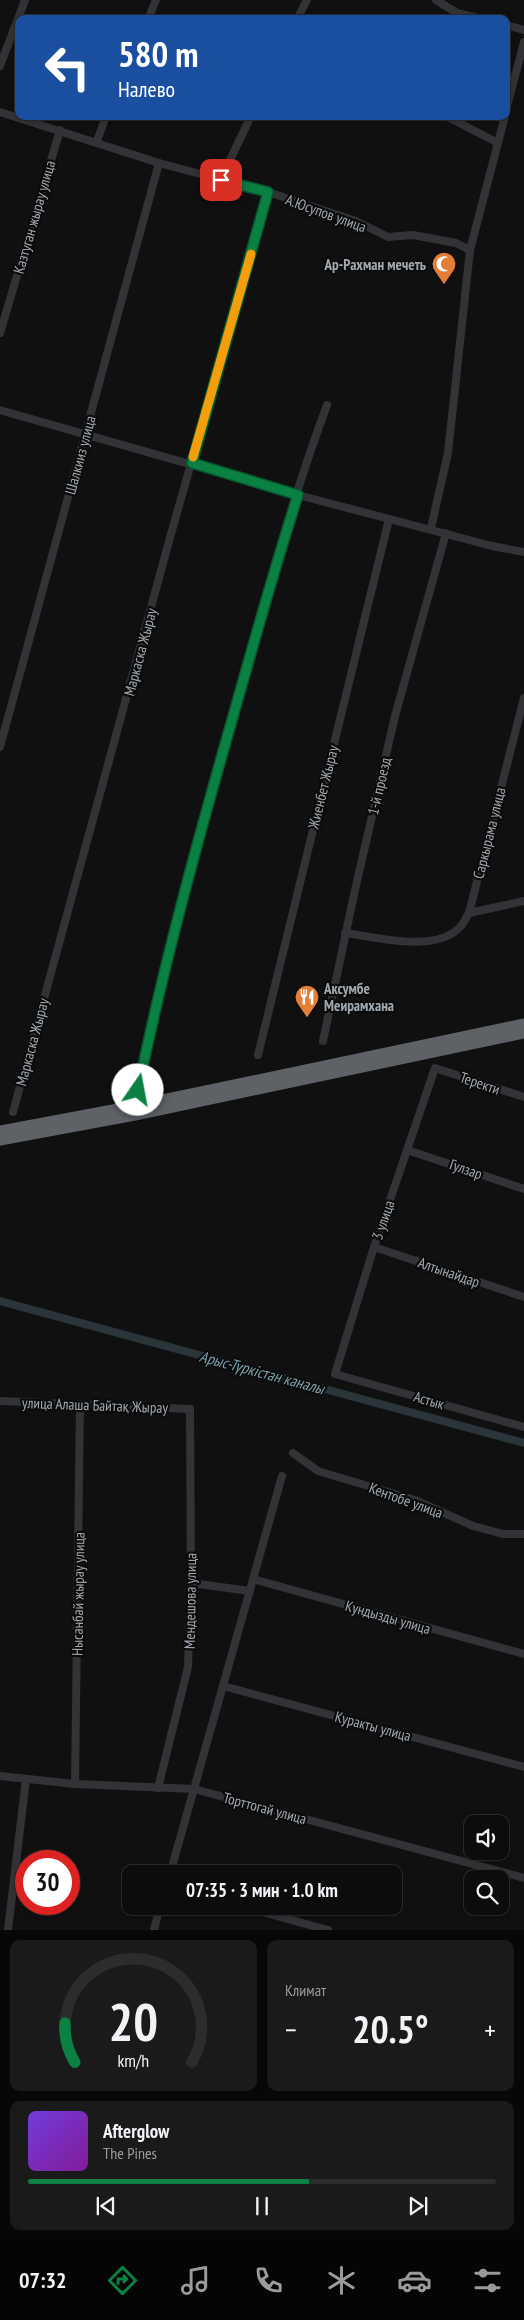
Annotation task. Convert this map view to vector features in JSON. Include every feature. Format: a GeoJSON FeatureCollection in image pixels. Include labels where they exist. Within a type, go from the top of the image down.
{"type":"FeatureCollection","features":[{"type":"Feature","properties":{"kind":"highway"},"geometry":{"type":"LineString","coordinates":[[0,1131],[134,1106],[524,1024]]}},
{"type":"Feature","properties":{"kind":"highway"},"geometry":{"type":"LineString","coordinates":[[0,1140],[135,1115],[524,1033]]}},
{"type":"Feature","properties":{"kind":"street"},"geometry":{"type":"LineString","coordinates":[[19,15],[25,0]]}},
{"type":"Feature","properties":{"kind":"street"},"geometry":{"type":"LineString","coordinates":[[150,15],[156,0]]}},
{"type":"Feature","properties":{"kind":"street"},"geometry":{"type":"LineString","coordinates":[[299,15],[307,0]]}},
{"type":"Feature","properties":{"kind":"street"},"geometry":{"type":"LineString","coordinates":[[436,0],[457,13],[465,15]]}},
{"type":"Feature","properties":{"kind":"street"},"geometry":{"type":"LineString","coordinates":[[0,66],[15,26]]}},
{"type":"Feature","properties":{"kind":"street"},"geometry":{"type":"LineString","coordinates":[[510,26],[524,30]]}},
{"type":"Feature","properties":{"kind":"street"},"geometry":{"type":"LineString","coordinates":[[510,95],[524,42]]}},
{"type":"Feature","properties":{"kind":"street","name":"А.Юсупов улица"},"geometry":{"type":"LineString","coordinates":[[0,112],[15,116]]}},
{"type":"Feature","properties":{"kind":"street","name":"А.Юсупов улица"},"geometry":{"type":"LineString","coordinates":[[27,120],[97,141],[159,163],[268,192],[356,221],[388,238],[414,235],[456,243],[470,250]]}},
{"type":"Feature","properties":{"kind":"street"},"geometry":{"type":"LineString","coordinates":[[97,141],[105,120]]}},
{"type":"Feature","properties":{"kind":"street"},"geometry":{"type":"LineString","coordinates":[[221,180],[249,120]]}},
{"type":"Feature","properties":{"kind":"street"},"geometry":{"type":"LineString","coordinates":[[454,120],[498,143]]}},
{"type":"Feature","properties":{"kind":"street"},"geometry":{"type":"LineString","coordinates":[[431,528],[448,453],[470,250],[504,120]]}},
{"type":"Feature","properties":{"kind":"street","name":"Казтуган жырау улица"},"geometry":{"type":"LineString","coordinates":[[0,333],[60,130]]}},
{"type":"Feature","properties":{"kind":"street","name":"Шалкииз улица"},"geometry":{"type":"LineString","coordinates":[[0,747],[159,163]]}},
{"type":"Feature","properties":{"kind":"street","name":"Маркаска Жырау"},"geometry":{"type":"LineString","coordinates":[[13,1112],[268,192]]}},
{"type":"Feature","properties":{"kind":"street"},"geometry":{"type":"LineString","coordinates":[[138,1090],[160,987],[207,809],[277,559],[298,495],[301,475],[327,404]]}},
{"type":"Feature","properties":{"kind":"street"},"geometry":{"type":"LineString","coordinates":[[0,410],[87,433],[389,520],[431,528],[524,552]]}},
{"type":"Feature","properties":{"kind":"street","name":"Жиенбет Жырау"},"geometry":{"type":"LineString","coordinates":[[258,1055],[389,520]]}},
{"type":"Feature","properties":{"kind":"street","name":"1-й проезд"},"geometry":{"type":"LineString","coordinates":[[323,1041],[345,933],[395,716],[446,533]]}},
{"type":"Feature","properties":{"kind":"street","name":"Саркырама улица"},"geometry":{"type":"LineString","coordinates":[[469,913],[524,698]]}},
{"type":"Feature","properties":{"kind":"street"},"geometry":{"type":"LineString","coordinates":[[345,933],[415,943],[452,933],[460,927],[469,913],[524,901]]}},
{"type":"Feature","properties":{"kind":"street","name":"Теректи"},"geometry":{"type":"LineString","coordinates":[[435,1068],[524,1098]]}},
{"type":"Feature","properties":{"kind":"street","name":"3 улица"},"geometry":{"type":"LineString","coordinates":[[335,1374],[374,1247],[435,1068]]}},
{"type":"Feature","properties":{"kind":"street","name":"Гулзар"},"geometry":{"type":"LineString","coordinates":[[408,1150],[524,1189]]}},
{"type":"Feature","properties":{"kind":"street","name":"Алтынайдар"},"geometry":{"type":"LineString","coordinates":[[374,1247],[524,1298]]}},
{"type":"Feature","properties":{"kind":"street","name":"Астык"},"geometry":{"type":"LineString","coordinates":[[335,1374],[524,1427]]}},
{"type":"Feature","properties":{"kind":"street","name":"улица Алаша Байтақ Жырау"},"geometry":{"type":"LineString","coordinates":[[0,1401],[190,1409]]}},
{"type":"Feature","properties":{"kind":"street","name":"Нысанбай жырау улица"},"geometry":{"type":"LineString","coordinates":[[75,1784],[80,1404]]}},
{"type":"Feature","properties":{"kind":"street","name":"Мендешова улица"},"geometry":{"type":"LineString","coordinates":[[158,1788],[188,1667],[191,1583],[190,1409]]}},
{"type":"Feature","properties":{"kind":"street","name":"Кентобе улица"},"geometry":{"type":"LineString","coordinates":[[293,1453],[318,1471],[415,1500],[473,1526],[503,1534],[524,1534]]}},
{"type":"Feature","properties":{"kind":"street"},"geometry":{"type":"LineString","coordinates":[[173,1865],[282,1476]]}},
{"type":"Feature","properties":{"kind":"street","name":"Кундызды улица"},"geometry":{"type":"LineString","coordinates":[[253,1578],[524,1654]]}},
{"type":"Feature","properties":{"kind":"street"},"geometry":{"type":"LineString","coordinates":[[191,1583],[250,1591]]}},
{"type":"Feature","properties":{"kind":"street","name":"Куракты улица"},"geometry":{"type":"LineString","coordinates":[[223,1686],[524,1767]]}},
{"type":"Feature","properties":{"kind":"street","name":"Торттогай улица"},"geometry":{"type":"LineString","coordinates":[[0,1776],[75,1784],[194,1789],[524,1878]]}},
{"type":"Feature","properties":{"kind":"street"},"geometry":{"type":"LineString","coordinates":[[8,1930],[26,1779]]}},
{"type":"Feature","properties":{"kind":"street"},"geometry":{"type":"LineString","coordinates":[[154,1930],[158,1915]]}},
{"type":"Feature","properties":{"kind":"street"},"geometry":{"type":"LineString","coordinates":[[274,1915],[328,1930]]}},
{"type":"Feature","properties":{"kind":"waterway","name":"Арыс-Түркістан каналы"},"geometry":{"type":"LineString","coordinates":[[0,1301],[524,1443]]}},
{"type":"Feature","properties":{"kind":"slow traffic"},"geometry":{"type":"LineString","coordinates":[[193,457],[251,254]]}},
{"type":"Feature","properties":{"kind":"place","name":"Ар-Рахман мечеть"},"geometry":{"type":"Point","coordinates":[444,285]}},
{"type":"Feature","properties":{"kind":"place","name":"Аксумбе Меирамхана"},"geometry":{"type":"Point","coordinates":[307,1018]}},
{"type":"Feature","properties":{"kind":"route"},"geometry":{"type":"LineString","coordinates":[[138,1090],[160,987],[207,809],[277,559],[298,495],[192,463],[268,192],[221,180]]}}]}
